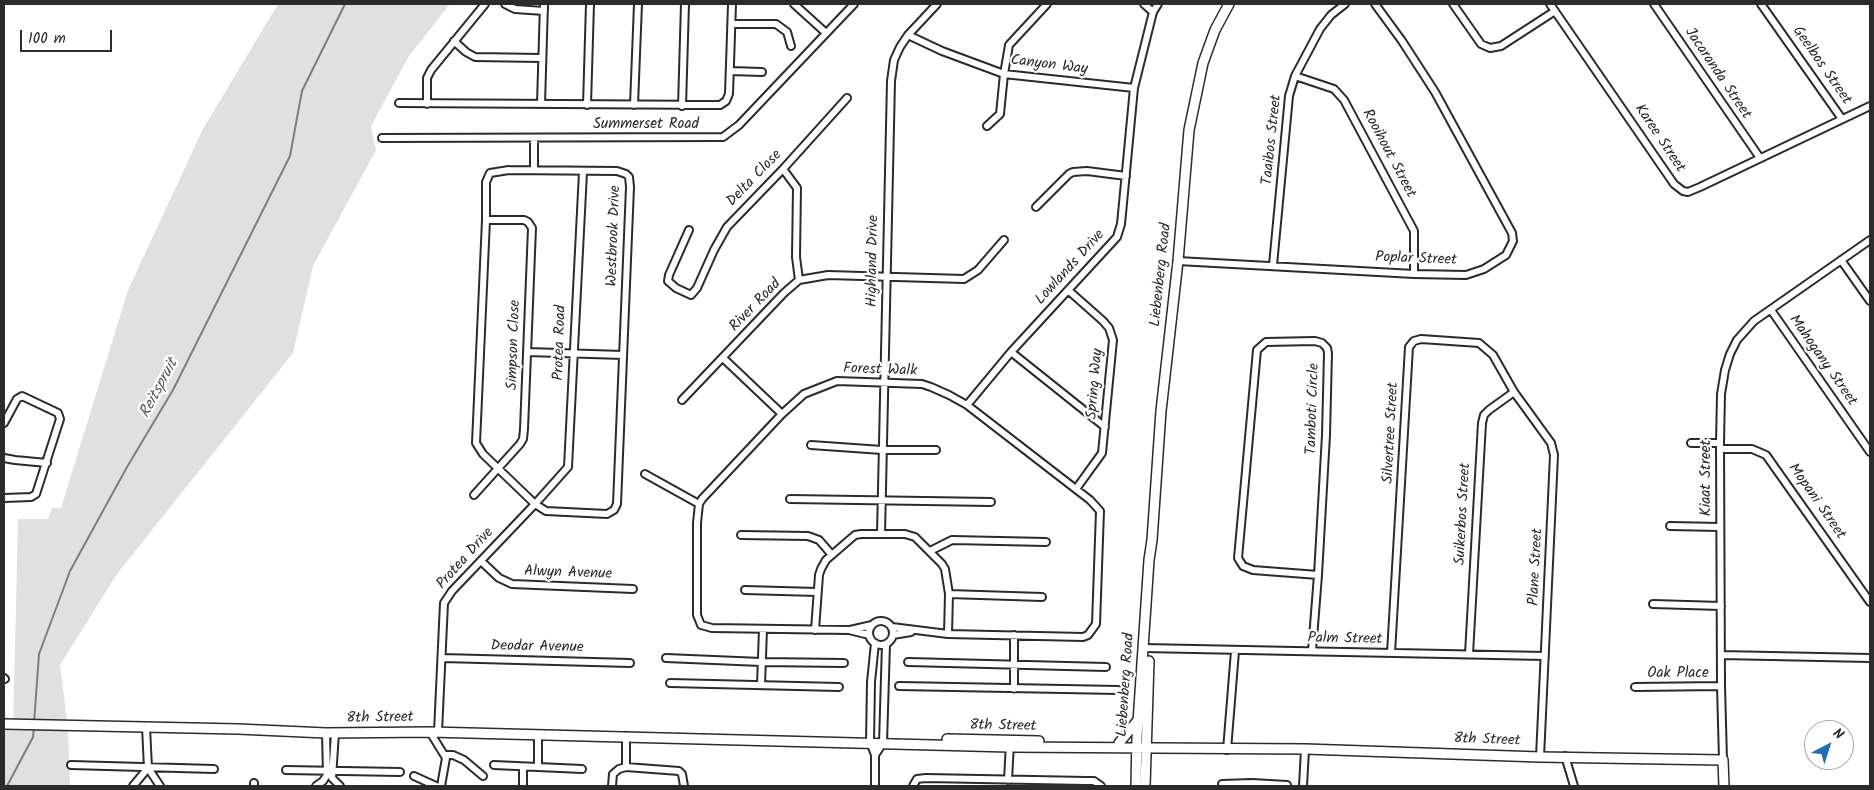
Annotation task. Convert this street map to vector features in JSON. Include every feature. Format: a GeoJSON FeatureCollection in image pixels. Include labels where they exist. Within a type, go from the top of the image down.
{"type":"FeatureCollection","features":[{"type":"Feature","properties":{"kind":"street"},"geometry":{"type":"LineString","coordinates":[[427,104],[428,75],[485,4]]}},
{"type":"Feature","properties":{"kind":"street"},"geometry":{"type":"LineString","coordinates":[[505,4],[515,9],[544,7],[541,104]]}},
{"type":"Feature","properties":{"kind":"street"},"geometry":{"type":"LineString","coordinates":[[587,105],[590,4]]}},
{"type":"Feature","properties":{"kind":"street"},"geometry":{"type":"LineString","coordinates":[[634,105],[638,4]]}},
{"type":"Feature","properties":{"kind":"street"},"geometry":{"type":"LineString","coordinates":[[682,106],[685,4]]}},
{"type":"Feature","properties":{"kind":"street"},"geometry":{"type":"LineString","coordinates":[[399,103],[682,106],[724,104],[728,98],[732,4]]}},
{"type":"Feature","properties":{"kind":"street"},"geometry":{"type":"LineString","coordinates":[[794,4],[826,33]]}},
{"type":"Feature","properties":{"kind":"street","name":"Summerset Road"},"geometry":{"type":"LineString","coordinates":[[382,138],[723,137],[739,125],[854,4]]}},
{"type":"Feature","properties":{"kind":"street","name":"Highland Drive"},"geometry":{"type":"LineString","coordinates":[[881,534],[891,80],[894,60],[900,47],[908,34],[937,4]]}},
{"type":"Feature","properties":{"kind":"street"},"geometry":{"type":"LineString","coordinates":[[987,126],[1000,114],[1004,74],[1010,45],[1047,4]]}},
{"type":"Feature","properties":{"kind":"street"},"geometry":{"type":"LineString","coordinates":[[1144,4],[1153,12]]}},
{"type":"Feature","properties":{"kind":"street","name":"Lowlands Drive"},"geometry":{"type":"LineString","coordinates":[[967,405],[1011,352],[1117,237],[1126,176],[1134,88],[1153,12],[1158,4]]}},
{"type":"Feature","properties":{"kind":"street","name":"Liebenberg Road"},"geometry":{"type":"LineString","coordinates":[[1136,786],[1136,767],[1141,746],[1150,556],[1161,410],[1178,261],[1189,130],[1203,63],[1215,30],[1229,4]]}},
{"type":"Feature","properties":{"kind":"street","name":"Taaibos Street"},"geometry":{"type":"LineString","coordinates":[[1273,265],[1289,96],[1295,76],[1320,29],[1331,15],[1345,4]]}},
{"type":"Feature","properties":{"kind":"street","name":"Poplar Street"},"geometry":{"type":"LineString","coordinates":[[1178,261],[1414,274],[1466,275],[1484,269],[1506,256],[1513,241],[1512,233],[1435,92],[1375,4]]}},
{"type":"Feature","properties":{"kind":"street"},"geometry":{"type":"LineString","coordinates":[[1453,4],[1482,44],[1490,48],[1501,46],[1555,11]]}},
{"type":"Feature","properties":{"kind":"street","name":"Karee Street"},"geometry":{"type":"LineString","coordinates":[[1550,4],[1674,184],[1681,190],[1688,192],[1870,106]]}},
{"type":"Feature","properties":{"kind":"street","name":"Jacaranda Street"},"geometry":{"type":"LineString","coordinates":[[1654,4],[1760,158]]}},
{"type":"Feature","properties":{"kind":"street","name":"Geelbos Street"},"geometry":{"type":"LineString","coordinates":[[1761,4],[1842,119]]}},
{"type":"Feature","properties":{"kind":"street"},"geometry":{"type":"LineString","coordinates":[[732,24],[776,24],[787,32],[791,46]]}},
{"type":"Feature","properties":{"kind":"street","name":"Canyon Way"},"geometry":{"type":"LineString","coordinates":[[908,34],[942,51],[1004,74],[1134,88]]}},
{"type":"Feature","properties":{"kind":"street"},"geometry":{"type":"LineString","coordinates":[[454,41],[475,57],[541,58]]}},
{"type":"Feature","properties":{"kind":"street"},"geometry":{"type":"LineString","coordinates":[[730,70],[762,72]]}},
{"type":"Feature","properties":{"kind":"street","name":"Rooihout Street"},"geometry":{"type":"LineString","coordinates":[[1295,76],[1334,89],[1344,100],[1414,231],[1414,274]]}},
{"type":"Feature","properties":{"kind":"street","name":"Delta Close"},"geometry":{"type":"LineString","coordinates":[[689,230],[668,281],[676,288],[688,294],[693,294],[727,228],[847,98]]}},
{"type":"Feature","properties":{"kind":"street"},"geometry":{"type":"LineString","coordinates":[[534,138],[534,170]]}},
{"type":"Feature","properties":{"kind":"street","name":"Westbrook Drive"},"geometry":{"type":"LineString","coordinates":[[499,170],[534,170],[622,172],[626,174],[630,181],[616,504],[612,512],[603,514],[555,513],[546,511],[535,504],[478,449],[476,443],[486,182],[490,172],[499,170]]}},
{"type":"Feature","properties":{"kind":"street"},"geometry":{"type":"LineString","coordinates":[[782,170],[797,188],[796,257],[799,280]]}},
{"type":"Feature","properties":{"kind":"street"},"geometry":{"type":"LineString","coordinates":[[1036,207],[1073,172],[1087,171],[1126,176]]}},
{"type":"Feature","properties":{"kind":"street","name":"Protea Road"},"geometry":{"type":"LineString","coordinates":[[535,504],[565,471],[569,461],[583,172]]}},
{"type":"Feature","properties":{"kind":"street","name":"Simpson Close"},"geometry":{"type":"LineString","coordinates":[[474,495],[523,439],[527,352],[532,228],[524,220],[486,220]]}},
{"type":"Feature","properties":{"kind":"street","name":"River Road"},"geometry":{"type":"LineString","coordinates":[[682,400],[784,293],[799,280],[828,276],[964,278],[978,270],[1004,240]]}},
{"type":"Feature","properties":{"kind":"street","name":"Kiaat Street"},"geometry":{"type":"LineString","coordinates":[[1724,786],[1720,527],[1721,394],[1727,361],[1741,334],[1754,321],[1870,240]]}},
{"type":"Feature","properties":{"kind":"street"},"geometry":{"type":"LineString","coordinates":[[1842,260],[1870,301]]}},
{"type":"Feature","properties":{"kind":"street","name":"Spring Way"},"geometry":{"type":"LineString","coordinates":[[1068,290],[1103,321],[1113,340],[1102,452],[1076,489]]}},
{"type":"Feature","properties":{"kind":"street","name":"Mahogany Street"},"geometry":{"type":"LineString","coordinates":[[1771,310],[1870,452]]}},
{"type":"Feature","properties":{"kind":"street","name":"Silvertree Street"},"geometry":{"type":"LineString","coordinates":[[1391,653],[1409,347],[1421,339],[1479,343],[1493,355],[1514,392]]}},
{"type":"Feature","properties":{"kind":"street","name":"Tamboti Circle"},"geometry":{"type":"LineString","coordinates":[[1312,651],[1318,575],[1326,436],[1328,353],[1327,348],[1322,343],[1314,341],[1266,342],[1257,350],[1238,558],[1243,566],[1253,570],[1318,575]]}},
{"type":"Feature","properties":{"kind":"street"},"geometry":{"type":"LineString","coordinates":[[527,352],[623,355]]}},
{"type":"Feature","properties":{"kind":"street"},"geometry":{"type":"LineString","coordinates":[[1011,352],[1104,427]]}},
{"type":"Feature","properties":{"kind":"street"},"geometry":{"type":"LineString","coordinates":[[723,358],[782,414]]}},
{"type":"Feature","properties":{"kind":"street","name":"Forest Walk"},"geometry":{"type":"LineString","coordinates":[[699,504],[712,487],[782,414],[804,394],[829,383],[847,380],[907,383],[931,387],[967,405],[1097,506],[1101,515],[1094,628],[1088,635],[1083,637],[948,634],[892,627]]}},
{"type":"Feature","properties":{"kind":"street","name":"Suikerbos Street"},"geometry":{"type":"LineString","coordinates":[[1469,654],[1482,423],[1484,415],[1489,410],[1514,392]]}},
{"type":"Feature","properties":{"kind":"street","name":"Plane Street"},"geometry":{"type":"LineString","coordinates":[[1514,392],[1551,443],[1554,455],[1540,756]]}},
{"type":"Feature","properties":{"kind":"street"},"geometry":{"type":"LineString","coordinates":[[4,423],[17,398],[22,396],[58,413],[60,422],[35,496],[31,498],[4,498]]}},
{"type":"Feature","properties":{"kind":"street","name":"Mopani Street"},"geometry":{"type":"LineString","coordinates":[[1691,443],[1752,449],[1766,455],[1843,561],[1870,602]]}},
{"type":"Feature","properties":{"kind":"street"},"geometry":{"type":"LineString","coordinates":[[811,445],[882,450],[936,450]]}},
{"type":"Feature","properties":{"kind":"street"},"geometry":{"type":"LineString","coordinates":[[4,458],[47,463]]}},
{"type":"Feature","properties":{"kind":"street"},"geometry":{"type":"LineString","coordinates":[[645,474],[699,504],[697,523],[698,621],[701,625],[712,628],[848,630],[882,621],[892,627],[893,635],[886,644],[883,741],[875,755]]}},
{"type":"Feature","properties":{"kind":"street"},"geometry":{"type":"LineString","coordinates":[[790,500],[991,502]]}},
{"type":"Feature","properties":{"kind":"street","name":"Protea Drive"},"geometry":{"type":"LineString","coordinates":[[434,732],[442,658],[444,603],[452,591],[535,504]]}},
{"type":"Feature","properties":{"kind":"street"},"geometry":{"type":"LineString","coordinates":[[1670,526],[1720,527]]}},
{"type":"Feature","properties":{"kind":"street"},"geometry":{"type":"LineString","coordinates":[[741,534],[808,536],[818,540],[832,555]]}},
{"type":"Feature","properties":{"kind":"street"},"geometry":{"type":"LineString","coordinates":[[815,630],[817,592],[821,569],[832,555],[855,535],[881,534],[911,536],[919,541],[945,569],[949,594],[948,634]]}},
{"type":"Feature","properties":{"kind":"street"},"geometry":{"type":"LineString","coordinates":[[930,552],[952,540],[1046,542]]}},
{"type":"Feature","properties":{"kind":"street","name":"Alwyn Avenue"},"geometry":{"type":"LineString","coordinates":[[481,561],[499,578],[512,584],[633,589]]}},
{"type":"Feature","properties":{"kind":"street"},"geometry":{"type":"LineString","coordinates":[[745,590],[817,592]]}},
{"type":"Feature","properties":{"kind":"street"},"geometry":{"type":"LineString","coordinates":[[949,594],[1042,597]]}},
{"type":"Feature","properties":{"kind":"street"},"geometry":{"type":"LineString","coordinates":[[1653,604],[1721,606]]}},
{"type":"Feature","properties":{"kind":"street"},"geometry":{"type":"LineString","coordinates":[[869,635],[872,625]]}},
{"type":"Feature","properties":{"kind":"street"},"geometry":{"type":"LineString","coordinates":[[761,685],[764,629]]}},
{"type":"Feature","properties":{"kind":"street"},"geometry":{"type":"LineString","coordinates":[[848,630],[869,635],[875,643],[870,740],[875,755],[875,786]]}},
{"type":"Feature","properties":{"kind":"street","name":"Forest Walk"},"geometry":{"type":"LineString","coordinates":[[893,635],[918,631]]}},
{"type":"Feature","properties":{"kind":"street"},"geometry":{"type":"LineString","coordinates":[[1014,635],[1014,689]]}},
{"type":"Feature","properties":{"kind":"street"},"geometry":{"type":"LineString","coordinates":[[875,643],[886,644]]}},
{"type":"Feature","properties":{"kind":"street","name":"Liebenberg Road"},"geometry":{"type":"LineString","coordinates":[[1145,786],[1138,719],[1146,649]]}},
{"type":"Feature","properties":{"kind":"street","name":"Palm Street"},"geometry":{"type":"LineString","coordinates":[[1146,649],[1545,656]]}},
{"type":"Feature","properties":{"kind":"street"},"geometry":{"type":"LineString","coordinates":[[1227,747],[1235,651]]}},
{"type":"Feature","properties":{"kind":"street"},"geometry":{"type":"LineString","coordinates":[[1721,655],[1870,658]]}},
{"type":"Feature","properties":{"kind":"street","name":"Deodar Avenue"},"geometry":{"type":"LineString","coordinates":[[442,658],[630,663]]}},
{"type":"Feature","properties":{"kind":"street"},"geometry":{"type":"LineString","coordinates":[[666,658],[761,662],[844,662]]}},
{"type":"Feature","properties":{"kind":"street"},"geometry":{"type":"LineString","coordinates":[[873,661],[885,661]]}},
{"type":"Feature","properties":{"kind":"street"},"geometry":{"type":"LineString","coordinates":[[908,662],[1106,667]]}},
{"type":"Feature","properties":{"kind":"street"},"geometry":{"type":"LineString","coordinates":[[670,683],[839,687]]}},
{"type":"Feature","properties":{"kind":"street"},"geometry":{"type":"LineString","coordinates":[[899,686],[1118,690]]}},
{"type":"Feature","properties":{"kind":"street","name":"Oak Place"},"geometry":{"type":"LineString","coordinates":[[1635,687],[1721,686]]}},
{"type":"Feature","properties":{"kind":"street"},"geometry":{"type":"LineString","coordinates":[[871,693],[884,694]]}},
{"type":"Feature","properties":{"kind":"street"},"geometry":{"type":"LineString","coordinates":[[1136,767],[1133,757],[1118,745],[1138,719]]}},
{"type":"Feature","properties":{"kind":"street","name":"8th Street"},"geometry":{"type":"LineString","coordinates":[[4,724],[330,733],[434,732],[1227,747],[1723,760]]}},
{"type":"Feature","properties":{"kind":"street"},"geometry":{"type":"LineString","coordinates":[[146,727],[148,768],[160,786]]}},
{"type":"Feature","properties":{"kind":"street"},"geometry":{"type":"LineString","coordinates":[[434,732],[445,755],[446,764],[441,786]]}},
{"type":"Feature","properties":{"kind":"street"},"geometry":{"type":"LineString","coordinates":[[330,733],[330,772],[332,778],[340,786]]}},
{"type":"Feature","properties":{"kind":"street"},"geometry":{"type":"LineString","coordinates":[[538,735],[538,767]]}},
{"type":"Feature","properties":{"kind":"street"},"geometry":{"type":"LineString","coordinates":[[626,736],[626,767]]}},
{"type":"Feature","properties":{"kind":"street"},"geometry":{"type":"LineString","coordinates":[[1008,780],[1010,744]]}},
{"type":"Feature","properties":{"kind":"street"},"geometry":{"type":"LineString","coordinates":[[1303,786],[1304,749]]}},
{"type":"Feature","properties":{"kind":"street"},"geometry":{"type":"LineString","coordinates":[[445,755],[453,755],[464,760],[483,776]]}},
{"type":"Feature","properties":{"kind":"street"},"geometry":{"type":"LineString","coordinates":[[1565,756],[1574,786]]}},
{"type":"Feature","properties":{"kind":"street"},"geometry":{"type":"LineString","coordinates":[[71,765],[214,769]]}},
{"type":"Feature","properties":{"kind":"street"},"geometry":{"type":"LineString","coordinates":[[494,765],[582,769]]}},
{"type":"Feature","properties":{"kind":"street"},"geometry":{"type":"LineString","coordinates":[[523,786],[524,767]]}},
{"type":"Feature","properties":{"kind":"street"},"geometry":{"type":"LineString","coordinates":[[612,786],[613,774],[619,769],[626,767],[679,772],[682,774],[684,786]]}},
{"type":"Feature","properties":{"kind":"street"},"geometry":{"type":"LineString","coordinates":[[133,786],[148,768]]}},
{"type":"Feature","properties":{"kind":"street"},"geometry":{"type":"LineString","coordinates":[[286,770],[400,772]]}},
{"type":"Feature","properties":{"kind":"street"},"geometry":{"type":"LineString","coordinates":[[316,786],[330,772]]}},
{"type":"Feature","properties":{"kind":"street"},"geometry":{"type":"LineString","coordinates":[[414,776],[436,786]]}},
{"type":"Feature","properties":{"kind":"street"},"geometry":{"type":"LineString","coordinates":[[913,786],[914,782],[920,778],[1086,780],[1100,786]]}},
{"type":"Feature","properties":{"kind":"street"},"geometry":{"type":"LineString","coordinates":[[1222,784],[1287,785]]}},
{"type":"Feature","properties":{"kind":"shaded area","name":"Reitspruit"},"geometry":{"type":"Polygon","coordinates":[[[278,4],[450,4],[409,56],[371,126],[376,150],[313,266],[293,353],[117,574],[60,665],[68,729],[70,786],[4,786],[4,729],[13,728],[18,519],[48,519],[52,508],[61,508],[128,290],[203,129],[278,4]]]}},
{"type":"Feature","properties":{"kind":"waterway","name":"Reitspruit"},"geometry":{"type":"LineString","coordinates":[[34,723],[39,654],[70,571],[127,467],[173,390],[290,156],[302,91],[345,4]]}},
{"type":"Feature","properties":{"kind":"waterway","name":"Reitspruit"},"geometry":{"type":"LineString","coordinates":[[7,786],[33,737],[34,727]]}}]}
